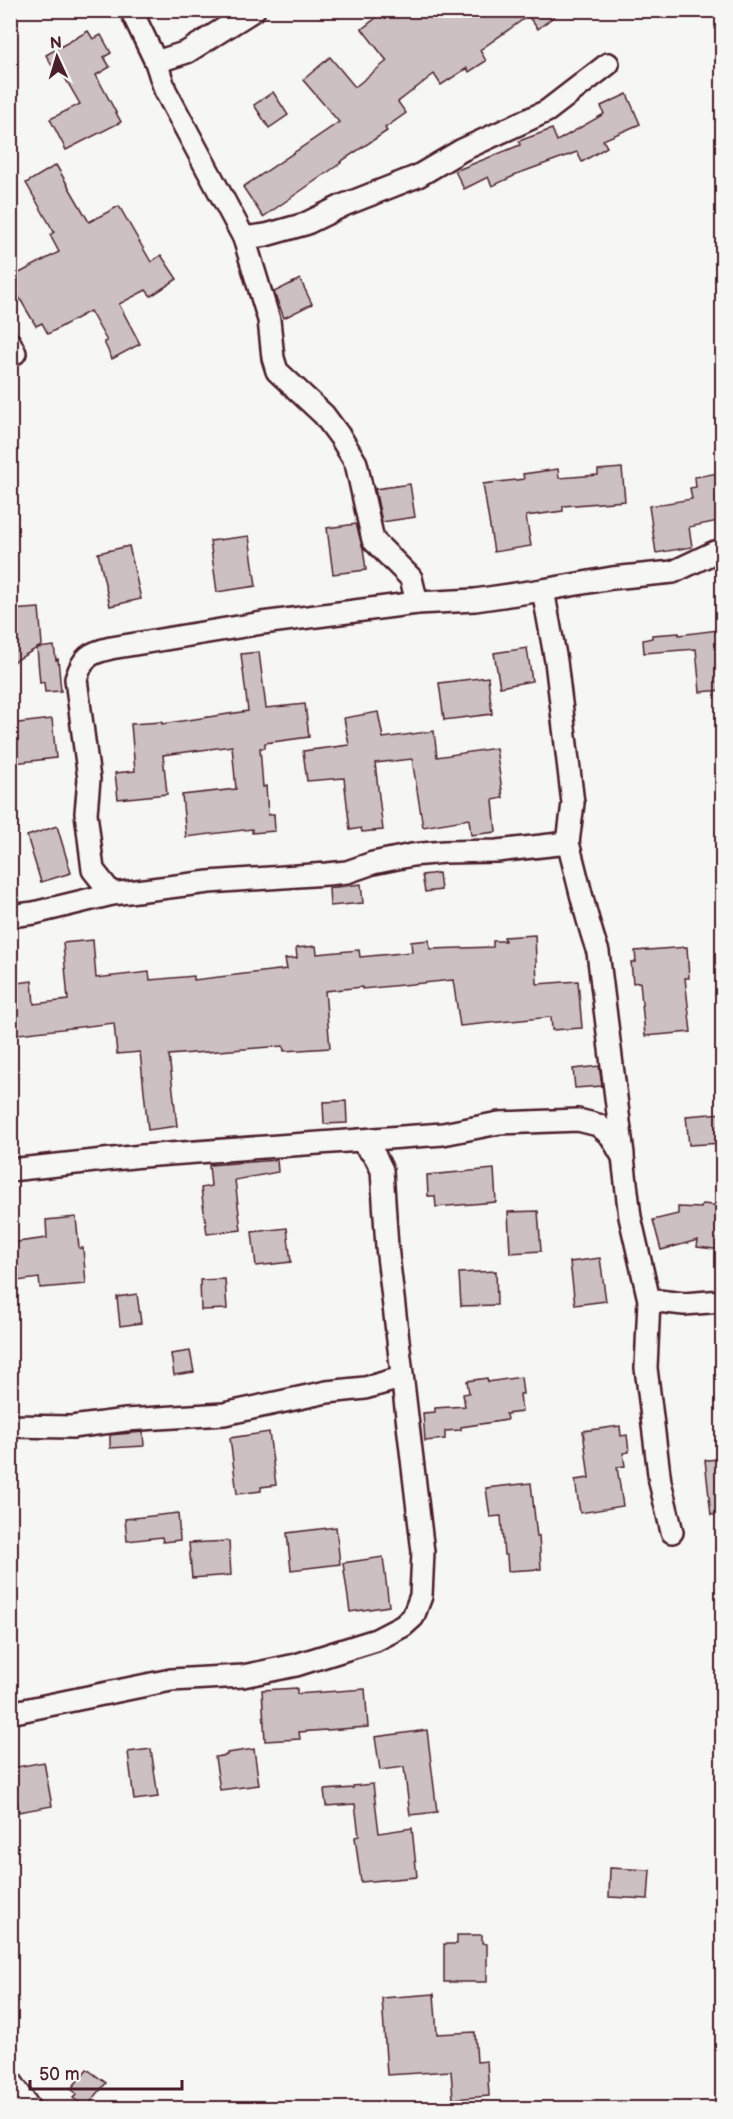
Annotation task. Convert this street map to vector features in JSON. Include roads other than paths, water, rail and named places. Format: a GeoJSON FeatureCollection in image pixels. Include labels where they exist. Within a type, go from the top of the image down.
{"type":"FeatureCollection","features":[{"type":"Feature","properties":{"kind":"street"},"geometry":{"type":"LineString","coordinates":[[130,10],[156,62],[165,90],[244,238],[269,320],[273,358],[277,371],[324,415],[341,438],[356,463],[374,540],[411,578],[417,603]]}},
{"type":"Feature","properties":{"kind":"street"},"geometry":{"type":"LineString","coordinates":[[156,62],[187,52],[254,10]]}},
{"type":"Feature","properties":{"kind":"street"},"geometry":{"type":"LineString","coordinates":[[244,238],[305,225],[353,201],[418,176],[462,150],[547,111],[608,64]]}},
{"type":"Feature","properties":{"kind":"street"},"geometry":{"type":"LineString","coordinates":[[112,894],[93,870],[86,813],[89,779],[76,679],[81,664],[89,655],[111,648],[262,623],[417,603],[476,600],[612,578],[673,572],[715,552]]}},
{"type":"Feature","properties":{"kind":"street"},"geometry":{"type":"LineString","coordinates":[[543,590],[556,661],[573,803],[568,843],[588,924],[598,952],[630,1217],[649,1300],[646,1368],[660,1482],[672,1532]]}},
{"type":"Feature","properties":{"kind":"street"},"geometry":{"type":"LineString","coordinates":[[10,916],[34,913],[112,894],[220,881],[347,872],[373,863],[412,855],[497,851],[568,843]]}},
{"type":"Feature","properties":{"kind":"street"},"geometry":{"type":"LineString","coordinates":[[10,1170],[142,1156],[443,1134],[499,1123],[578,1120],[598,1125],[610,1136],[623,1157]]}},
{"type":"Feature","properties":{"kind":"street"},"geometry":{"type":"LineString","coordinates":[[10,1713],[171,1680],[227,1678],[296,1665],[376,1640],[403,1626],[414,1617],[422,1596],[423,1552],[401,1378],[387,1247],[382,1170],[375,1156],[360,1140]]}},
{"type":"Feature","properties":{"kind":"street"},"geometry":{"type":"LineString","coordinates":[[649,1300],[684,1304],[723,1301]]}},
{"type":"Feature","properties":{"kind":"street"},"geometry":{"type":"LineString","coordinates":[[10,1425],[72,1427],[126,1420],[224,1414],[327,1392],[365,1388],[401,1378]]}},
{"type":"Feature","properties":{"kind":"street"},"geometry":{"type":"LineString","coordinates":[[10,2080],[29,2109]]}}]}
